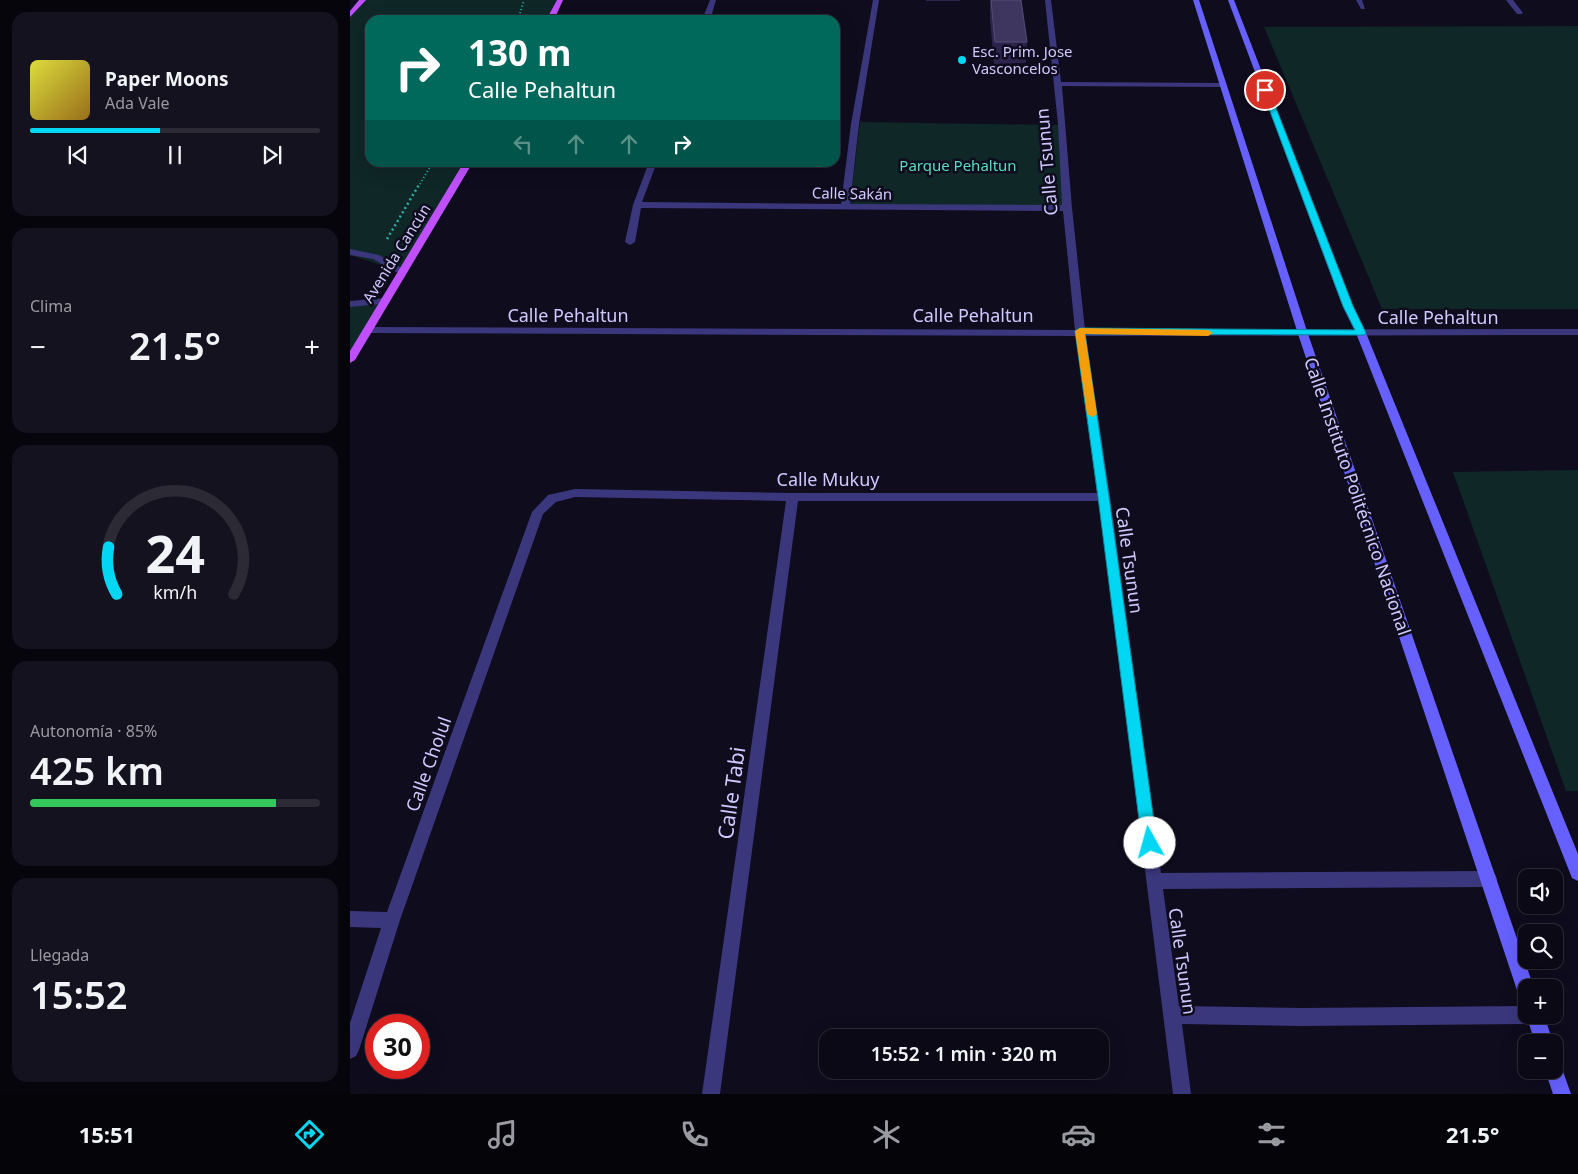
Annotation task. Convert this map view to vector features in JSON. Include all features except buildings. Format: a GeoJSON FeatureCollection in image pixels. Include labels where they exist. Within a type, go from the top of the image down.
{"type":"FeatureCollection","features":[{"type":"Feature","properties":{"kind":"main road"},"geometry":{"type":"LineString","coordinates":[[350,15],[363,0]]}},
{"type":"Feature","properties":{"kind":"main road"},"geometry":{"type":"LineString","coordinates":[[552,15],[560,0]]}},
{"type":"Feature","properties":{"kind":"main road","name":"Avenida Cancún"},"geometry":{"type":"LineString","coordinates":[[350,360],[466,167]]}},
{"type":"Feature","properties":{"kind":"street"},"geometry":{"type":"LineString","coordinates":[[708,15],[713,0]]}},
{"type":"Feature","properties":{"kind":"street"},"geometry":{"type":"LineString","coordinates":[[844,206],[855,124],[876,0]]}},
{"type":"Feature","properties":{"kind":"street","name":"Calle Tsunun"},"geometry":{"type":"LineString","coordinates":[[1048,0],[1062,124],[1067,208],[1080,331],[1104,497],[1182,1094]]}},
{"type":"Feature","properties":{"kind":"street","name":"Calle Instituto Politécnico Nacional"},"geometry":{"type":"LineString","coordinates":[[1196,0],[1303,334],[1522,979]]}},
{"type":"Feature","properties":{"kind":"street"},"geometry":{"type":"LineString","coordinates":[[1231,0],[1344,297],[1361,333],[1578,873]]}},
{"type":"Feature","properties":{"kind":"street"},"geometry":{"type":"LineString","coordinates":[[1359,0],[1363,8]]}},
{"type":"Feature","properties":{"kind":"street"},"geometry":{"type":"LineString","coordinates":[[1508,0],[1519,13]]}},
{"type":"Feature","properties":{"kind":"street"},"geometry":{"type":"LineString","coordinates":[[1056,84],[1222,85]]}},
{"type":"Feature","properties":{"kind":"street"},"geometry":{"type":"LineString","coordinates":[[630,242],[638,205],[651,167]]}},
{"type":"Feature","properties":{"kind":"street","name":"Calle Sakán"},"geometry":{"type":"LineString","coordinates":[[638,205],[1067,208]]}},
{"type":"Feature","properties":{"kind":"street"},"geometry":{"type":"LineString","coordinates":[[350,252],[376,257],[403,272]]}},
{"type":"Feature","properties":{"kind":"street"},"geometry":{"type":"LineString","coordinates":[[350,304],[385,301]]}},
{"type":"Feature","properties":{"kind":"street","name":"Calle Pehaltun"},"geometry":{"type":"LineString","coordinates":[[367,330],[594,332],[1080,331],[1303,334],[1578,333]]}},
{"type":"Feature","properties":{"kind":"street","name":"Calle Mukuy"},"geometry":{"type":"LineString","coordinates":[[552,498],[575,493],[793,497],[1104,497]]}},
{"type":"Feature","properties":{"kind":"street","name":"Calle Tabi"},"geometry":{"type":"LineString","coordinates":[[712,1094],[793,497]]}},
{"type":"Feature","properties":{"kind":"street","name":"Calle Cholul"},"geometry":{"type":"LineString","coordinates":[[350,1050],[392,920],[538,512],[552,498]]}},
{"type":"Feature","properties":{"kind":"street"},"geometry":{"type":"LineString","coordinates":[[1155,881],[1489,879]]}},
{"type":"Feature","properties":{"kind":"street"},"geometry":{"type":"LineString","coordinates":[[350,919],[392,920]]}},
{"type":"Feature","properties":{"kind":"street"},"geometry":{"type":"LineString","coordinates":[[1172,1015],[1302,1017],[1518,1015]]}},
{"type":"Feature","properties":{"kind":"street"},"geometry":{"type":"LineString","coordinates":[[1557,1079],[1562,1094]]}},
{"type":"Feature","properties":{"kind":"path"},"geometry":{"type":"LineString","coordinates":[[520,15],[524,0]]}},
{"type":"Feature","properties":{"kind":"path"},"geometry":{"type":"LineString","coordinates":[[376,257],[430,167]]}},
{"type":"Feature","properties":{"kind":"green space"},"geometry":{"type":"Polygon","coordinates":[[[362,0],[557,0],[548,15],[365,15],[365,167],[463,167],[403,272],[350,255],[350,15],[362,0]]]}},
{"type":"Feature","properties":{"kind":"green space"},"geometry":{"type":"Polygon","coordinates":[[[1578,26],[1578,309],[1382,309],[1264,27],[1578,26]]]}},
{"type":"Feature","properties":{"kind":"green space","name":"Parque Pehaltun"},"geometry":{"type":"Polygon","coordinates":[[[860,122],[1059,125],[1067,208],[850,205],[860,122]]]}},
{"type":"Feature","properties":{"kind":"green space"},"geometry":{"type":"Polygon","coordinates":[[[385,301],[350,360],[350,304],[385,301]]]}},
{"type":"Feature","properties":{"kind":"green space"},"geometry":{"type":"Polygon","coordinates":[[[1578,470],[1578,791],[1566,791],[1453,472],[1578,470]]]}},
{"type":"Feature","properties":{"kind":"slow traffic"},"geometry":{"type":"LineString","coordinates":[[1092,414],[1080,331],[1208,333]]}},
{"type":"Feature","properties":{"kind":"place","name":"Esc. Prim. Jose Vasconcelos"},"geometry":{"type":"Point","coordinates":[962,60]}},
{"type":"Feature","properties":{"kind":"route"},"geometry":{"type":"LineString","coordinates":[[1150,843],[1080,331],[1361,333],[1348,306],[1265,90]]}}]}
